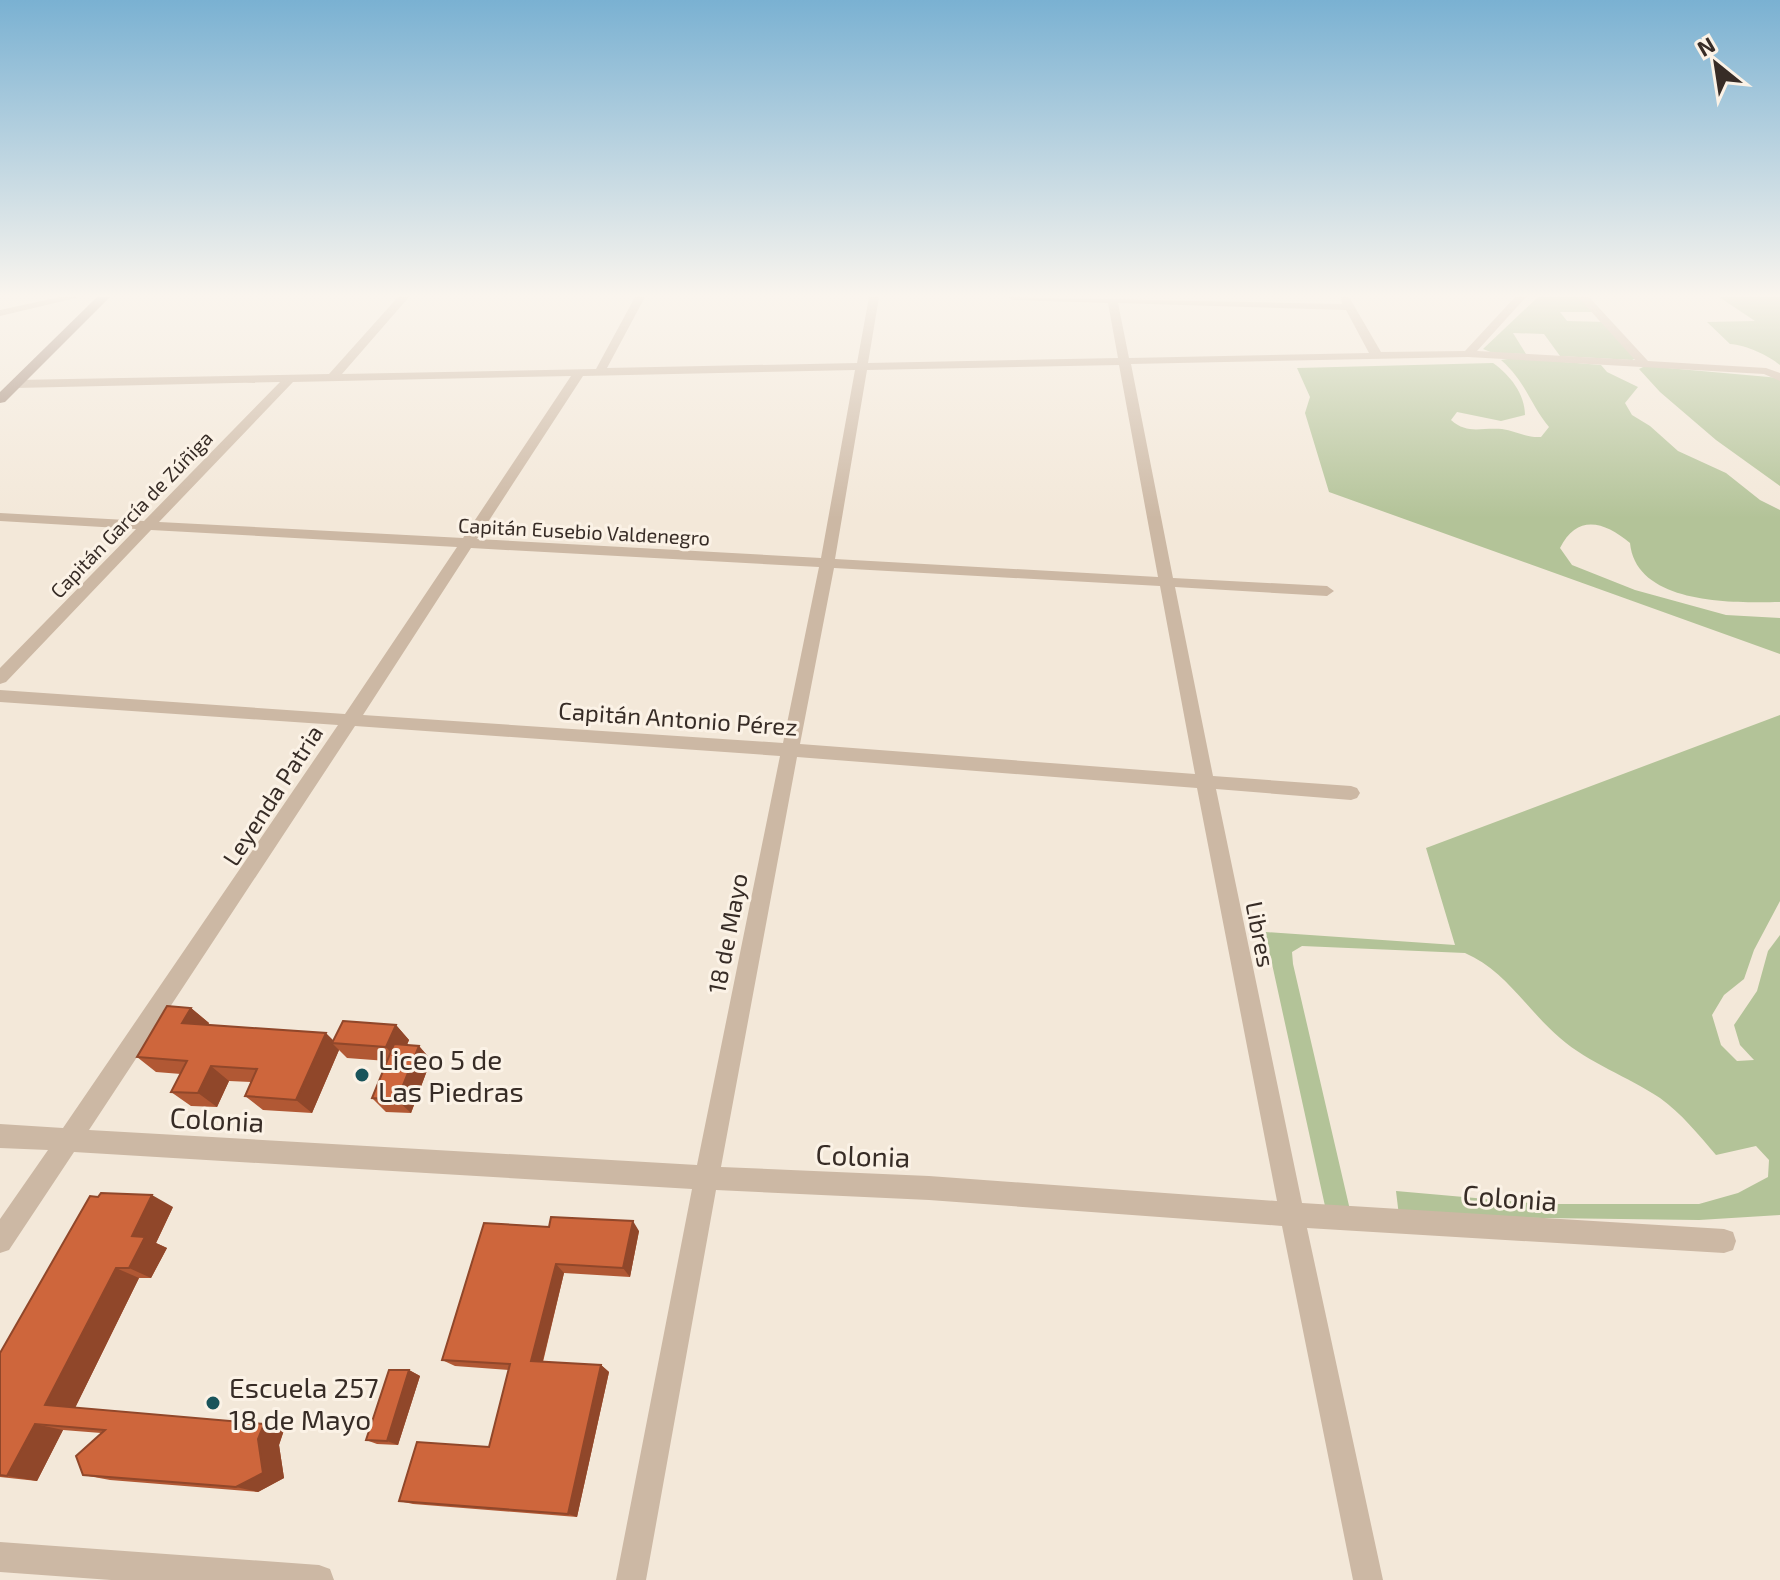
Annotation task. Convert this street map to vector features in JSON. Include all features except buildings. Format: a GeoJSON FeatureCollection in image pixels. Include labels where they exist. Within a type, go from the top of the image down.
{"type":"FeatureCollection","features":[{"type":"Feature","properties":{"kind":"street"},"geometry":{"type":"LineString","coordinates":[[0,399],[29,371]]}},
{"type":"Feature","properties":{"kind":"street"},"geometry":{"type":"LineString","coordinates":[[333,377],[339,371]]}},
{"type":"Feature","properties":{"kind":"street"},"geometry":{"type":"LineString","coordinates":[[16,384],[617,371]]}},
{"type":"Feature","properties":{"kind":"street","name":"18 de Mayo"},"geometry":{"type":"LineString","coordinates":[[631,1580],[827,565],[860,371]]}},
{"type":"Feature","properties":{"kind":"street","name":"Libres"},"geometry":{"type":"LineString","coordinates":[[1125,371],[1368,1580]]}},
{"type":"Feature","properties":{"kind":"street"},"geometry":{"type":"LineString","coordinates":[[1761,371],[1780,378]]}},
{"type":"Feature","properties":{"kind":"street","name":"Leyenda Patria"},"geometry":{"type":"LineString","coordinates":[[0,1241],[579,373]]}},
{"type":"Feature","properties":{"kind":"street","name":"Capitán García de Zúñiga"},"geometry":{"type":"LineString","coordinates":[[0,678],[290,378]]}},
{"type":"Feature","properties":{"kind":"street","name":"Capitán Eusebio Valdenegro"},"geometry":{"type":"LineString","coordinates":[[0,517],[1327,591]]}},
{"type":"Feature","properties":{"kind":"street","name":"Capitán Antonio Pérez"},"geometry":{"type":"LineString","coordinates":[[0,696],[790,750],[1351,793]]}},
{"type":"Feature","properties":{"kind":"street","name":"Colonia"},"geometry":{"type":"LineString","coordinates":[[0,1136],[929,1188],[1092,1202],[1724,1241]]}},
{"type":"Feature","properties":{"kind":"street"},"geometry":{"type":"LineString","coordinates":[[0,1557],[319,1580]]}},
{"type":"Feature","properties":{"kind":"green space"},"geometry":{"type":"Polygon","coordinates":[[[1298,371],[1502,371],[1515,386],[1525,415],[1501,421],[1457,412],[1451,420],[1469,429],[1502,429],[1541,437],[1549,427],[1510,371],[1606,371],[1638,387],[1625,403],[1632,415],[1650,426],[1678,451],[1726,473],[1760,500],[1780,510],[1780,602],[1714,600],[1668,589],[1650,579],[1636,563],[1630,543],[1601,526],[1592,524],[1574,530],[1560,548],[1572,565],[1635,590],[1726,615],[1780,618],[1780,654],[1329,492],[1305,413],[1310,397],[1298,371]]]}},
{"type":"Feature","properties":{"kind":"green space"},"geometry":{"type":"Polygon","coordinates":[[[1641,371],[1698,371],[1780,378],[1780,486],[1716,440],[1660,392],[1641,371]]]}},
{"type":"Feature","properties":{"kind":"green space"},"geometry":{"type":"Polygon","coordinates":[[[1780,715],[1780,901],[1754,950],[1744,979],[1724,995],[1712,1015],[1721,1045],[1737,1061],[1754,1060],[1740,1045],[1734,1025],[1757,991],[1768,951],[1780,935],[1780,1215],[1699,1220],[1399,1216],[1396,1191],[1542,1204],[1699,1204],[1738,1193],[1768,1177],[1769,1160],[1756,1146],[1716,1155],[1668,1104],[1572,1047],[1548,1027],[1504,980],[1465,953],[1302,946],[1292,952],[1293,964],[1350,1210],[1325,1206],[1265,932],[1455,945],[1426,848],[1780,715]]]}},
{"type":"Feature","properties":{"kind":"place","name":"Liceo 5 de Las Piedras"},"geometry":{"type":"Point","coordinates":[362,1075]}},
{"type":"Feature","properties":{"kind":"place","name":"Escuela 257 18 de Mayo"},"geometry":{"type":"Point","coordinates":[213,1403]}}]}
